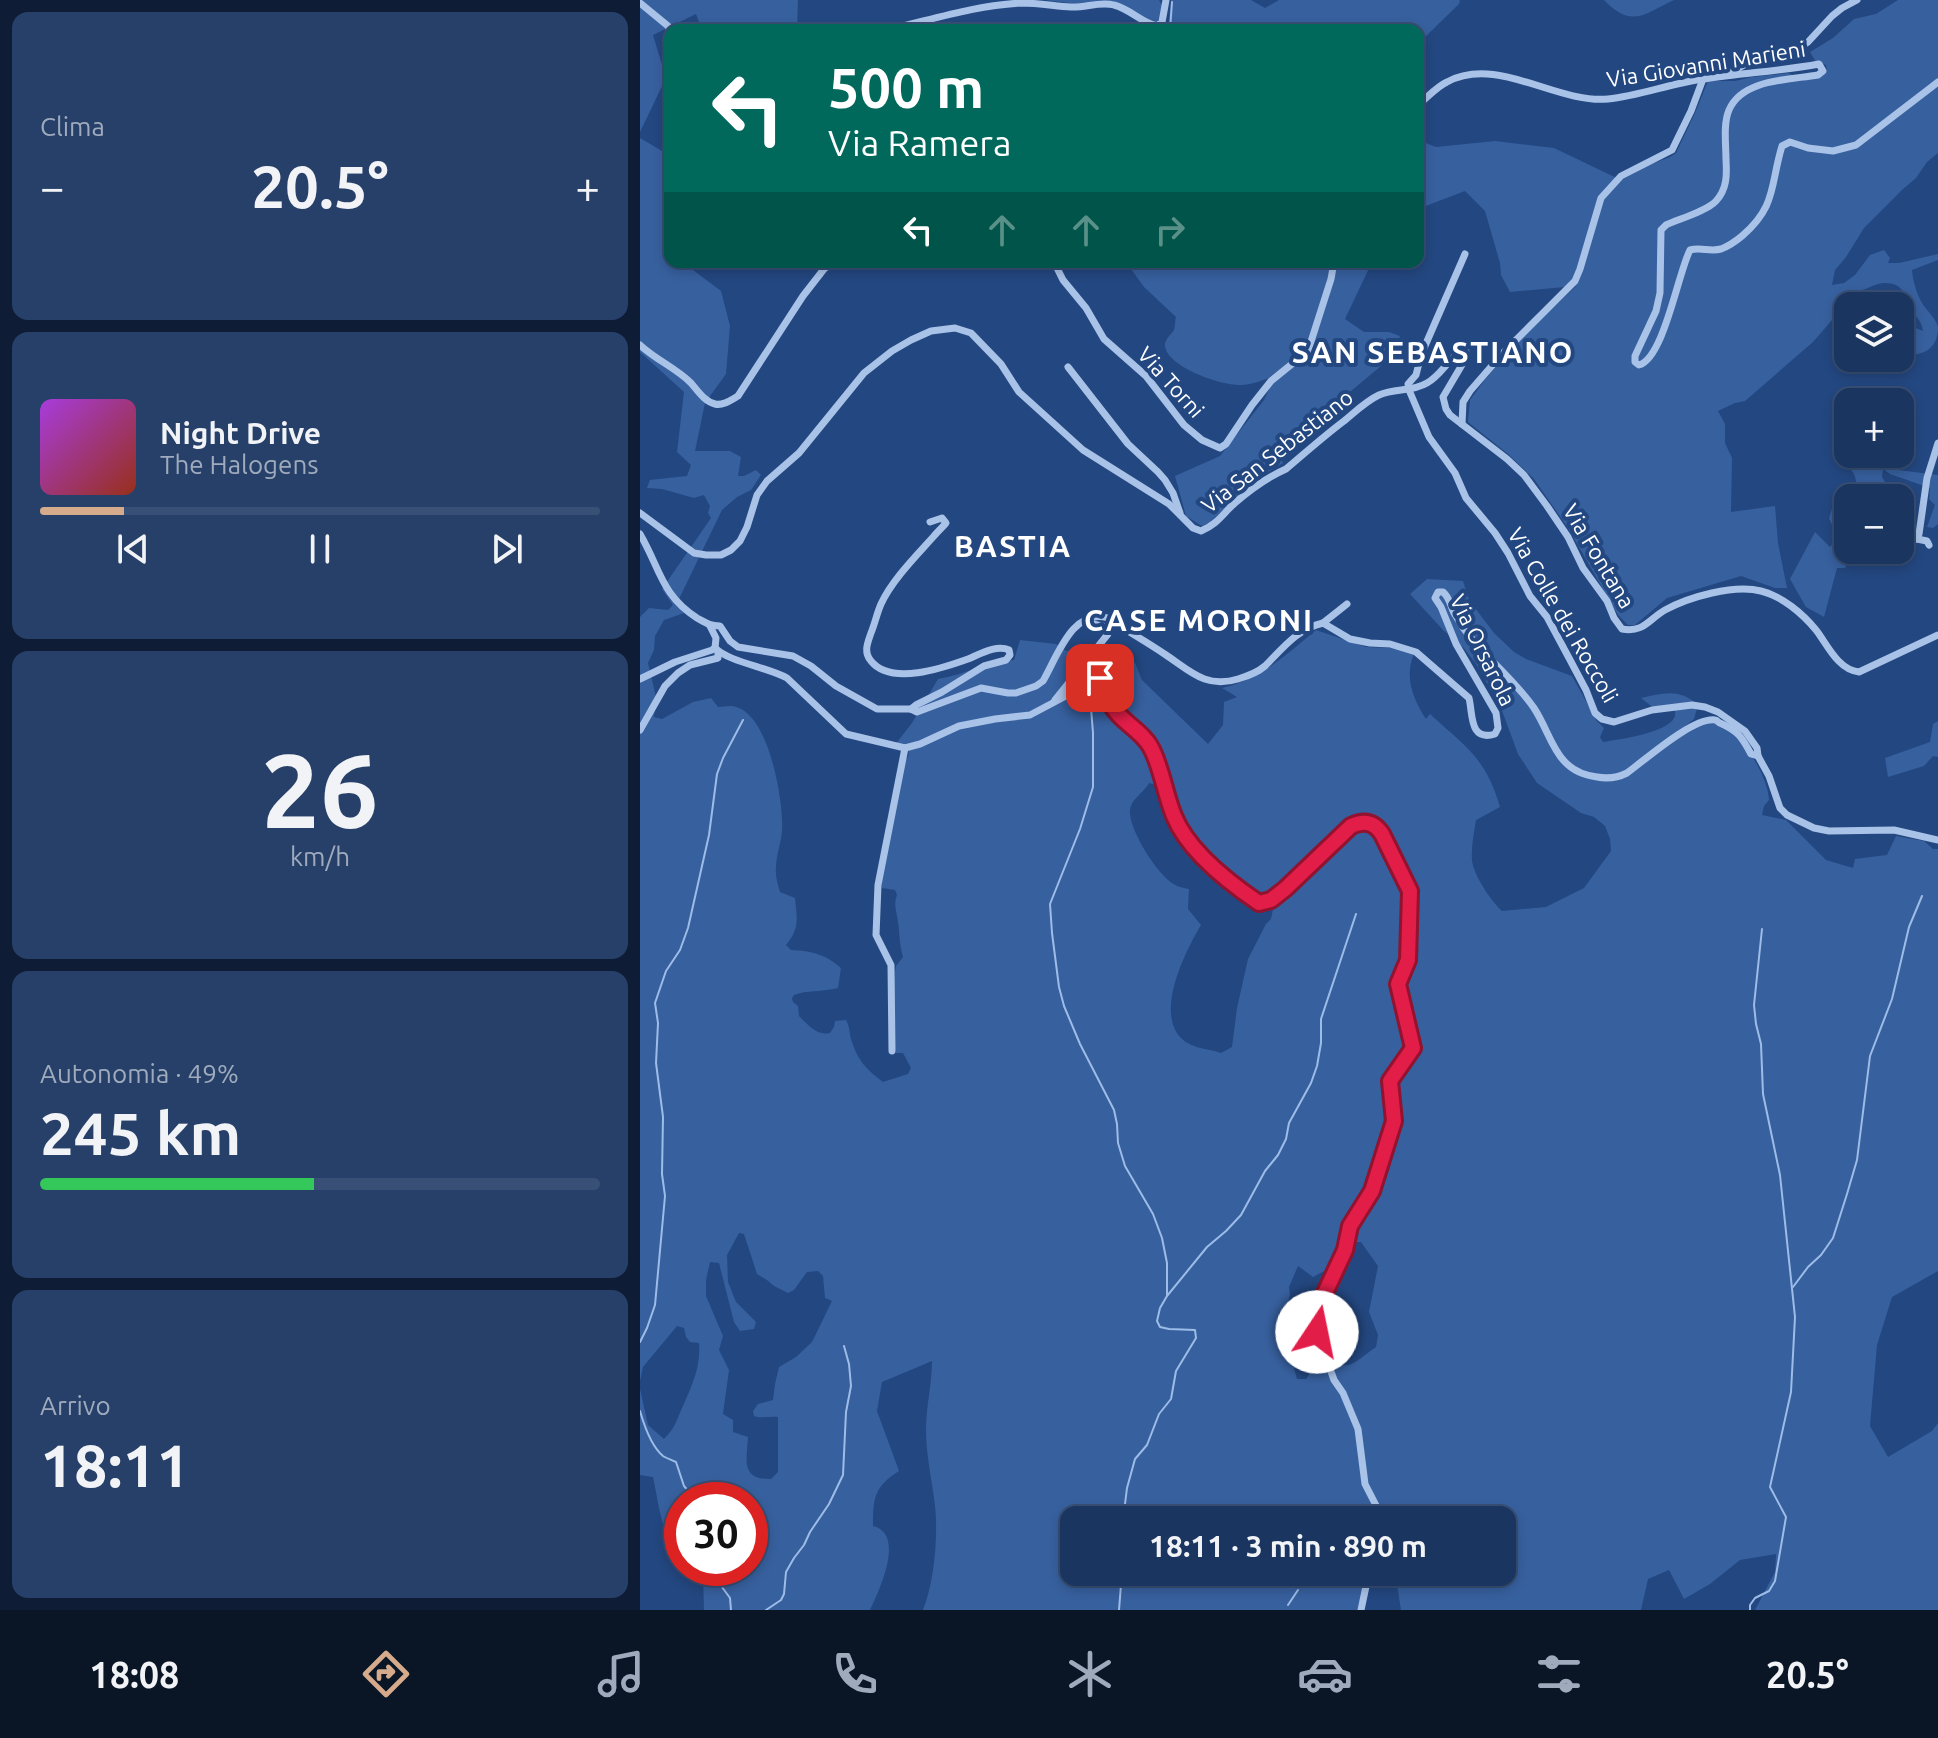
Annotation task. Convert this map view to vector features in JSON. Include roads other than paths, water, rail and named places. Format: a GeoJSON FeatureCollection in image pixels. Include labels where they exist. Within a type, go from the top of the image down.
{"type":"FeatureCollection","features":[{"type":"Feature","properties":{"kind":"street"},"geometry":{"type":"LineString","coordinates":[[1160,24],[1166,0]]}},
{"type":"Feature","properties":{"kind":"street"},"geometry":{"type":"LineString","coordinates":[[1723,76],[1758,57],[1795,50],[1808,42],[1832,16],[1857,0]]}},
{"type":"Feature","properties":{"kind":"street"},"geometry":{"type":"LineString","coordinates":[[640,3],[666,24]]}},
{"type":"Feature","properties":{"kind":"street"},"geometry":{"type":"LineString","coordinates":[[913,24],[964,10],[1027,3],[1069,7],[1111,4],[1149,24]]}},
{"type":"Feature","properties":{"kind":"street","name":"Via Giovanni Marieni"},"geometry":{"type":"LineString","coordinates":[[1424,100],[1446,82],[1466,75],[1504,77],[1593,100],[1703,79],[1819,64],[1823,71],[1818,75],[1754,88],[1741,95],[1729,109],[1726,123],[1727,173],[1720,195],[1713,204],[1661,230],[1660,293],[1656,311],[1635,356],[1635,362],[1639,365],[1648,361],[1653,353],[1690,250],[1709,251],[1734,243],[1763,215],[1773,190],[1782,146],[1790,142],[1833,151],[1856,145],[1938,82]]}},
{"type":"Feature","properties":{"kind":"street"},"geometry":{"type":"LineString","coordinates":[[1462,424],[1463,402],[1470,391],[1575,281],[1601,198],[1621,176],[1672,150],[1703,79]]}},
{"type":"Feature","properties":{"kind":"street"},"geometry":{"type":"LineString","coordinates":[[1409,390],[1408,384],[1416,375],[1421,355],[1465,254]]}},
{"type":"Feature","properties":{"kind":"street"},"geometry":{"type":"LineString","coordinates":[[640,345],[679,373],[707,400],[725,404],[738,396],[803,296],[825,268]]}},
{"type":"Feature","properties":{"kind":"street","name":"Via Torni"},"geometry":{"type":"LineString","coordinates":[[1057,268],[1104,339],[1146,376],[1193,434],[1220,448],[1271,381],[1308,351],[1333,268]]}},
{"type":"Feature","properties":{"kind":"street","name":"Via San Sebastiano"},"geometry":{"type":"LineString","coordinates":[[640,513],[694,553],[721,555],[731,550],[740,541],[757,495],[767,481],[799,453],[864,373],[911,340],[931,331],[955,328],[971,333],[1001,364],[1019,392],[1083,450],[1169,504],[1193,528],[1201,531],[1214,526],[1234,503],[1270,476],[1286,469],[1367,402],[1385,393],[1427,384],[1440,375],[1454,355],[1460,351],[1466,352],[1466,358],[1443,397],[1452,417]]}},
{"type":"Feature","properties":{"kind":"street"},"geometry":{"type":"LineString","coordinates":[[1068,367],[1128,444],[1165,480],[1180,515]]}},
{"type":"Feature","properties":{"kind":"street","name":"Via Colle dei Roccoli"},"geometry":{"type":"LineString","coordinates":[[1409,390],[1429,437],[1455,473],[1466,498],[1495,533],[1530,596],[1547,617],[1582,681],[1595,713],[1602,719],[1614,722],[1652,710],[1697,705],[1718,712],[1745,731],[1757,748],[1783,812],[1814,828],[1829,831],[1894,830],[1938,840]]}},
{"type":"Feature","properties":{"kind":"street","name":"Via Fontana"},"geometry":{"type":"LineString","coordinates":[[1452,417],[1524,475],[1568,537],[1583,568],[1607,601],[1622,629],[1639,629],[1665,610],[1712,593],[1739,589],[1761,591],[1784,601],[1802,615],[1835,656],[1853,671],[1859,672],[1938,635]]}},
{"type":"Feature","properties":{"kind":"street"},"geometry":{"type":"LineString","coordinates":[[1917,539],[1927,478],[1938,443]]}},
{"type":"Feature","properties":{"kind":"street"},"geometry":{"type":"LineString","coordinates":[[911,709],[984,666],[1006,660],[1010,654],[1006,648],[996,648],[906,675],[880,670],[867,656],[867,645],[889,590],[946,523],[942,518],[930,522]]}},
{"type":"Feature","properties":{"kind":"street"},"geometry":{"type":"LineString","coordinates":[[640,534],[669,593],[685,610],[710,626],[719,656],[686,667],[665,686],[640,730]]}},
{"type":"Feature","properties":{"kind":"street"},"geometry":{"type":"LineString","coordinates":[[1914,539],[1927,541],[1929,545]]}},
{"type":"Feature","properties":{"kind":"street","name":"Via Orsarola"},"geometry":{"type":"LineString","coordinates":[[1323,623],[1350,639],[1390,644],[1416,652],[1469,698],[1471,718],[1478,733],[1484,736],[1495,734],[1498,728],[1496,713],[1456,644],[1435,598],[1438,592],[1443,592],[1466,631],[1534,709],[1552,746],[1570,768],[1589,776],[1618,778],[1689,728],[1715,720],[1732,728],[1745,741],[1751,754],[1758,756]]}},
{"type":"Feature","properties":{"kind":"street"},"geometry":{"type":"LineString","coordinates":[[710,626],[720,626],[738,647],[793,656],[836,686],[877,709],[911,709],[917,712],[981,688],[1016,693],[1036,686],[1043,681],[1074,627],[1091,617],[1108,618],[1184,669],[1210,682],[1219,683],[1259,671],[1287,642],[1303,630],[1323,623],[1347,604]]}},
{"type":"Feature","properties":{"kind":"street"},"geometry":{"type":"LineString","coordinates":[[1053,702],[1108,634],[1106,627],[1082,622]]}},
{"type":"Feature","properties":{"kind":"street"},"geometry":{"type":"LineString","coordinates":[[640,679],[675,662],[716,649],[728,657],[787,678],[846,734],[905,748],[959,726],[1030,715],[1064,697],[1083,677],[1093,674],[1100,678],[1111,705],[1123,720],[1149,744],[1175,818],[1186,836],[1230,884],[1259,903],[1271,900],[1285,889],[1351,826],[1368,822],[1377,827],[1410,891],[1408,960],[1398,984],[1413,1048],[1390,1081],[1394,1121],[1372,1191],[1350,1226],[1345,1250],[1316,1312],[1317,1332],[1334,1380],[1358,1429],[1365,1484],[1376,1506]]}},
{"type":"Feature","properties":{"kind":"street"},"geometry":{"type":"LineString","coordinates":[[892,1051],[891,965],[876,935],[878,885],[905,748]]}},
{"type":"Feature","properties":{"kind":"street"},"geometry":{"type":"LineString","coordinates":[[1361,1610],[1366,1586]]}},
{"type":"Feature","properties":{"kind":"waterway"},"geometry":{"type":"LineString","coordinates":[[1170,24],[1172,2]]}},
{"type":"Feature","properties":{"kind":"waterway"},"geometry":{"type":"LineString","coordinates":[[1090,696],[1093,787],[1050,904],[1052,933],[1064,1006],[1114,1110],[1118,1143],[1125,1166],[1153,1214],[1162,1238],[1167,1263],[1167,1296]]}},
{"type":"Feature","properties":{"kind":"waterway"},"geometry":{"type":"LineString","coordinates":[[640,1342],[655,1305],[665,1196],[655,1003],[666,971],[680,950],[688,928],[709,835],[717,774],[743,720]]}},
{"type":"Feature","properties":{"kind":"waterway"},"geometry":{"type":"LineString","coordinates":[[1793,1287],[1833,1238],[1857,1160],[1870,1056],[1892,999],[1909,927],[1922,896]]}},
{"type":"Feature","properties":{"kind":"waterway"},"geometry":{"type":"LineString","coordinates":[[1125,1506],[1135,1459],[1147,1445],[1159,1414],[1171,1399],[1176,1371],[1196,1338],[1195,1330],[1160,1327],[1157,1321],[1160,1308],[1207,1247],[1241,1215],[1286,1139],[1289,1123],[1317,1066],[1321,1019],[1356,914]]}},
{"type":"Feature","properties":{"kind":"waterway"},"geometry":{"type":"LineString","coordinates":[[1750,1610],[1755,1598],[1769,1591],[1775,1581],[1786,1517],[1770,1487],[1791,1392],[1795,1317],[1780,1175],[1763,1094],[1761,1044],[1754,1005],[1762,929]]}},
{"type":"Feature","properties":{"kind":"waterway"},"geometry":{"type":"LineString","coordinates":[[766,1610],[781,1600],[786,1572],[829,1504],[843,1475],[846,1412],[851,1386],[844,1346]]}},
{"type":"Feature","properties":{"kind":"waterway"},"geometry":{"type":"LineString","coordinates":[[640,1411],[655,1447],[663,1456],[676,1462],[683,1482]]}},
{"type":"Feature","properties":{"kind":"waterway"},"geometry":{"type":"LineString","coordinates":[[721,1586],[730,1598],[731,1610]]}},
{"type":"Feature","properties":{"kind":"waterway"},"geometry":{"type":"LineString","coordinates":[[1119,1610],[1121,1586]]}},
{"type":"Feature","properties":{"kind":"waterway"},"geometry":{"type":"LineString","coordinates":[[1288,1605],[1298,1590]]}},
{"type":"Feature","properties":{"kind":"district","name":"SAN SEBASTIANO"},"geometry":{"type":"Point","coordinates":[1433,353]}},
{"type":"Feature","properties":{"kind":"district","name":"BASTIA"},"geometry":{"type":"Point","coordinates":[1013,547]}},
{"type":"Feature","properties":{"kind":"district","name":"CASE MORONI"},"geometry":{"type":"Point","coordinates":[1199,621]}}]}
